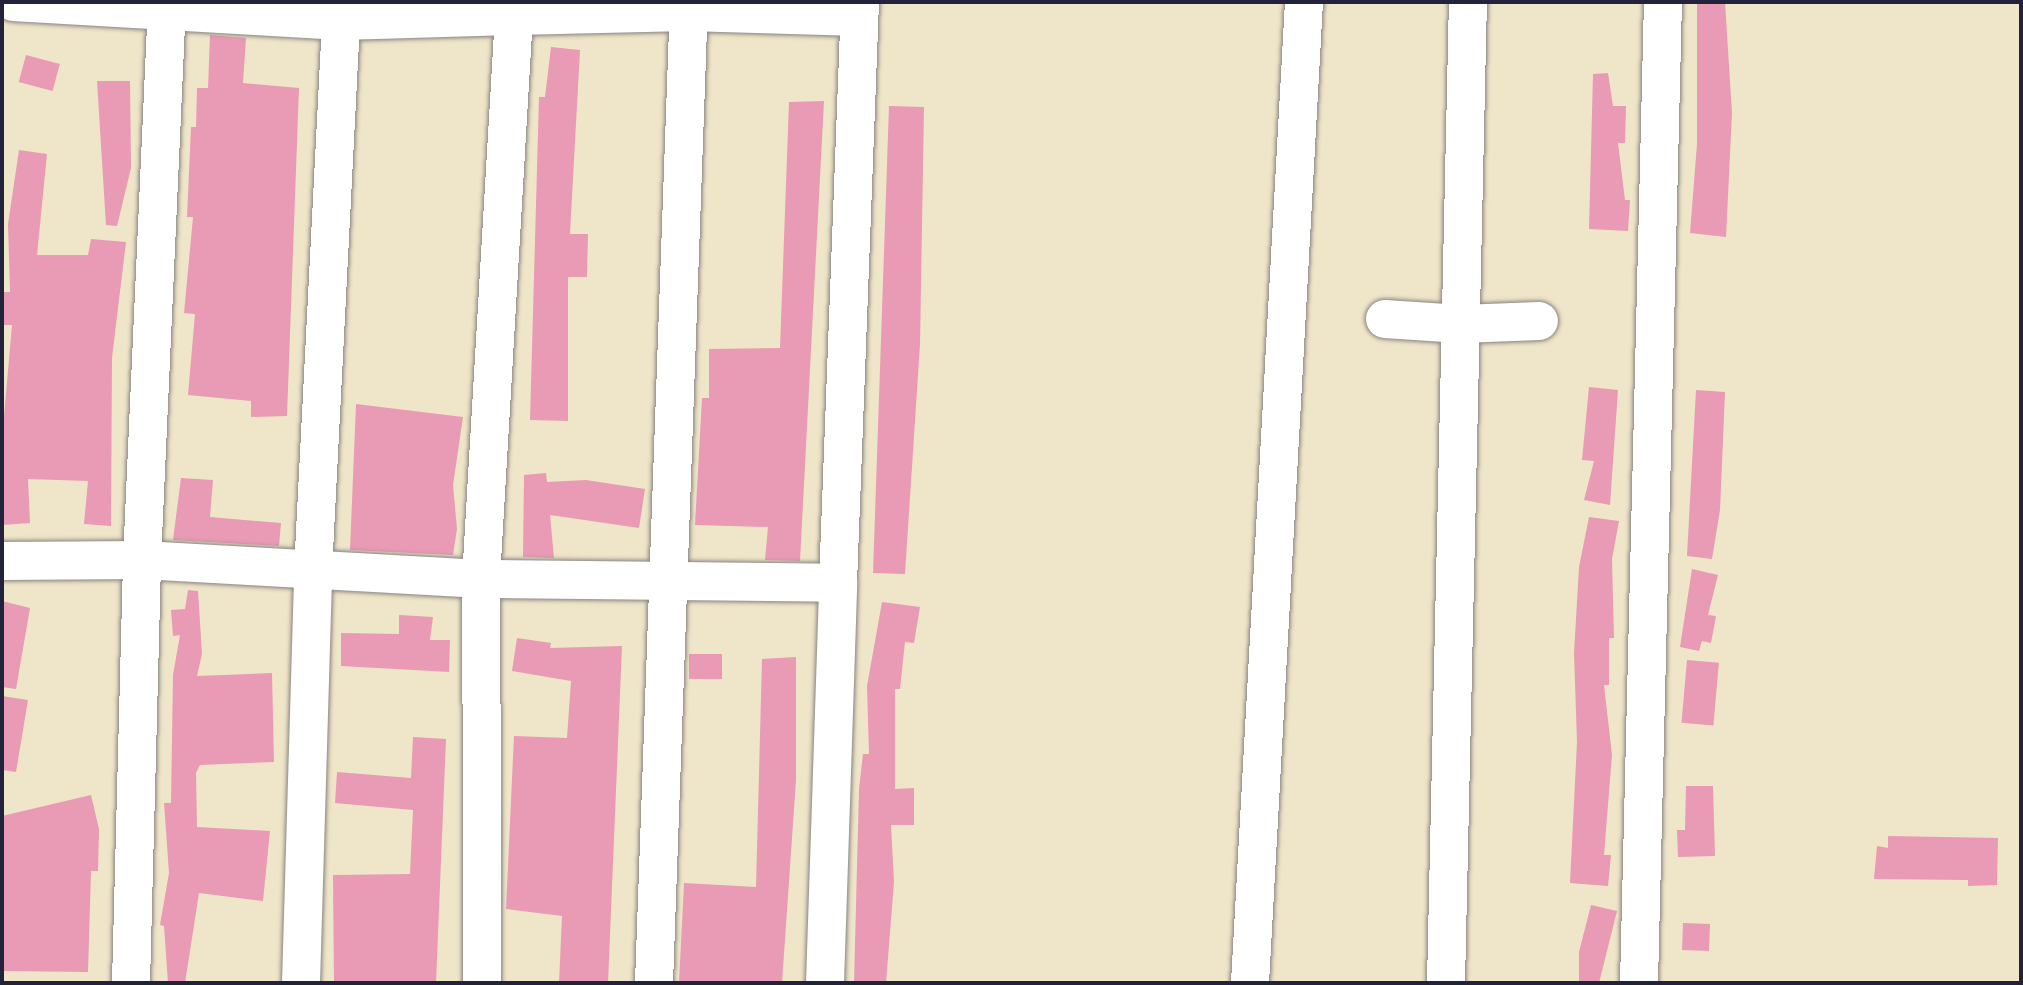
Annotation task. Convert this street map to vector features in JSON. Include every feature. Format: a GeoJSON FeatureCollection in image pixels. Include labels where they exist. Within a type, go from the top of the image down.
{"type":"FeatureCollection","features":[{"type":"Feature","properties":{"kind":"street"},"geometry":{"type":"LineString","coordinates":[[13,2],[342,12],[689,7],[860,10],[825,983]]}},
{"type":"Feature","properties":{"kind":"street"},"geometry":{"type":"LineString","coordinates":[[1250,983],[1304,2]]}},
{"type":"Feature","properties":{"kind":"street"},"geometry":{"type":"LineString","coordinates":[[1446,983],[1468,2]]}},
{"type":"Feature","properties":{"kind":"street"},"geometry":{"type":"LineString","coordinates":[[1639,983],[1663,2]]}},
{"type":"Feature","properties":{"kind":"street"},"geometry":{"type":"LineString","coordinates":[[131,983],[142,560],[167,7]]}},
{"type":"Feature","properties":{"kind":"street"},"geometry":{"type":"LineString","coordinates":[[654,983],[689,7]]}},
{"type":"Feature","properties":{"kind":"street"},"geometry":{"type":"LineString","coordinates":[[482,983],[481,579],[515,9]]}},
{"type":"Feature","properties":{"kind":"street"},"geometry":{"type":"LineString","coordinates":[[301,983],[313,571],[342,12]]}},
{"type":"Feature","properties":{"kind":"street"},"geometry":{"type":"LineString","coordinates":[[1385,319],[1461,324],[1539,321]]}},
{"type":"Feature","properties":{"kind":"street"},"geometry":{"type":"LineString","coordinates":[[2,561],[142,560],[481,579],[838,583]]}},
{"type":"Feature","properties":{"kind":"building"},"geometry":{"type":"Polygon","coordinates":[[[1697,2],[1725,2],[1732,113],[1726,237],[1690,233],[1697,144],[1697,2]]]}},
{"type":"Feature","properties":{"kind":"building"},"geometry":{"type":"Polygon","coordinates":[[[210,35],[246,38],[243,83],[299,88],[287,416],[251,417],[251,401],[188,395],[195,314],[184,313],[193,217],[187,217],[191,127],[196,127],[197,88],[208,88],[210,35]]]}},
{"type":"Feature","properties":{"kind":"building"},"geometry":{"type":"Polygon","coordinates":[[[551,47],[580,50],[570,234],[588,234],[587,277],[568,277],[568,421],[530,420],[539,97],[545,97],[551,47]]]}},
{"type":"Feature","properties":{"kind":"building"},"geometry":{"type":"Polygon","coordinates":[[[26,55],[60,64],[53,91],[19,82],[26,55]]]}},
{"type":"Feature","properties":{"kind":"building"},"geometry":{"type":"Polygon","coordinates":[[[1608,73],[1613,106],[1626,106],[1625,143],[1618,143],[1625,200],[1630,200],[1628,231],[1589,229],[1593,74],[1608,73]]]}},
{"type":"Feature","properties":{"kind":"building"},"geometry":{"type":"Polygon","coordinates":[[[97,81],[130,81],[131,168],[117,226],[106,225],[97,81]]]}},
{"type":"Feature","properties":{"kind":"building"},"geometry":{"type":"Polygon","coordinates":[[[824,101],[800,561],[765,560],[768,527],[695,525],[702,398],[709,398],[709,349],[780,348],[789,102],[824,101]]]}},
{"type":"Feature","properties":{"kind":"building"},"geometry":{"type":"Polygon","coordinates":[[[889,106],[924,107],[920,344],[905,574],[873,573],[889,106]]]}},
{"type":"Feature","properties":{"kind":"building"},"geometry":{"type":"Polygon","coordinates":[[[19,150],[47,154],[37,255],[88,255],[91,239],[126,242],[112,358],[111,526],[84,524],[88,481],[28,479],[30,523],[2,525],[2,439],[12,325],[2,325],[3,292],[10,292],[8,224],[19,150]]]}},
{"type":"Feature","properties":{"kind":"building"},"geometry":{"type":"Polygon","coordinates":[[[1589,387],[1618,390],[1610,505],[1584,500],[1594,461],[1582,460],[1589,387]]]}},
{"type":"Feature","properties":{"kind":"building"},"geometry":{"type":"Polygon","coordinates":[[[1696,390],[1725,392],[1720,510],[1712,559],[1687,556],[1696,390]]]}},
{"type":"Feature","properties":{"kind":"building"},"geometry":{"type":"Polygon","coordinates":[[[356,404],[463,417],[453,485],[457,529],[453,555],[350,550],[356,404]]]}},
{"type":"Feature","properties":{"kind":"building"},"geometry":{"type":"Polygon","coordinates":[[[546,473],[547,482],[586,480],[645,489],[639,528],[550,515],[554,558],[523,557],[524,475],[546,473]]]}},
{"type":"Feature","properties":{"kind":"building"},"geometry":{"type":"Polygon","coordinates":[[[181,478],[213,480],[210,517],[281,523],[279,546],[173,540],[181,478]]]}},
{"type":"Feature","properties":{"kind":"building"},"geometry":{"type":"Polygon","coordinates":[[[1589,517],[1619,521],[1612,559],[1614,638],[1609,638],[1609,685],[1604,685],[1612,755],[1604,855],[1611,855],[1608,886],[1570,883],[1577,742],[1574,653],[1579,567],[1589,517]]]}},
{"type":"Feature","properties":{"kind":"building"},"geometry":{"type":"Polygon","coordinates":[[[1692,569],[1718,575],[1708,615],[1716,616],[1711,643],[1702,641],[1699,651],[1680,647],[1692,569]]]}},
{"type":"Feature","properties":{"kind":"building"},"geometry":{"type":"Polygon","coordinates":[[[188,590],[198,591],[202,654],[197,676],[272,673],[274,762],[200,765],[196,773],[197,827],[270,831],[263,901],[199,893],[185,983],[168,983],[164,926],[160,925],[169,873],[164,803],[171,803],[173,675],[180,635],[173,636],[171,610],[185,609],[188,590]]]}},
{"type":"Feature","properties":{"kind":"building"},"geometry":{"type":"Polygon","coordinates":[[[2,601],[30,608],[16,689],[2,687],[2,601]]]}},
{"type":"Feature","properties":{"kind":"building"},"geometry":{"type":"Polygon","coordinates":[[[882,602],[920,607],[914,643],[905,642],[900,689],[895,689],[895,789],[914,788],[914,825],[891,825],[894,882],[886,983],[854,983],[859,789],[863,754],[869,754],[867,686],[882,602]]]}},
{"type":"Feature","properties":{"kind":"building"},"geometry":{"type":"Polygon","coordinates":[[[399,615],[433,617],[430,640],[450,640],[449,672],[341,666],[341,633],[399,634],[399,615]]]}},
{"type":"Feature","properties":{"kind":"building"},"geometry":{"type":"Polygon","coordinates":[[[517,638],[551,643],[550,648],[622,646],[608,983],[559,983],[562,916],[506,909],[514,736],[567,738],[571,681],[512,671],[517,638]]]}},
{"type":"Feature","properties":{"kind":"building"},"geometry":{"type":"Polygon","coordinates":[[[689,654],[722,654],[722,679],[689,679],[689,654]]]}},
{"type":"Feature","properties":{"kind":"building"},"geometry":{"type":"Polygon","coordinates":[[[796,657],[796,780],[782,983],[679,983],[684,883],[756,887],[762,659],[796,657]]]}},
{"type":"Feature","properties":{"kind":"building"},"geometry":{"type":"Polygon","coordinates":[[[1687,660],[1719,663],[1713,726],[1682,723],[1687,660]]]}},
{"type":"Feature","properties":{"kind":"building"},"geometry":{"type":"Polygon","coordinates":[[[2,696],[28,700],[16,772],[2,770],[2,696]]]}},
{"type":"Feature","properties":{"kind":"building"},"geometry":{"type":"Polygon","coordinates":[[[413,737],[446,739],[436,983],[334,983],[333,875],[410,874],[413,810],[335,803],[337,772],[411,778],[413,737]]]}},
{"type":"Feature","properties":{"kind":"building"},"geometry":{"type":"Polygon","coordinates":[[[1686,786],[1713,786],[1715,856],[1678,857],[1677,830],[1685,830],[1686,786]]]}},
{"type":"Feature","properties":{"kind":"building"},"geometry":{"type":"Polygon","coordinates":[[[91,795],[99,829],[98,871],[91,871],[88,972],[2,971],[2,816],[91,795]]]}},
{"type":"Feature","properties":{"kind":"building"},"geometry":{"type":"Polygon","coordinates":[[[1888,836],[1998,838],[1997,885],[1968,886],[1968,880],[1874,879],[1877,846],[1888,848],[1888,836]]]}},
{"type":"Feature","properties":{"kind":"building"},"geometry":{"type":"Polygon","coordinates":[[[1591,905],[1617,911],[1599,983],[1579,983],[1579,952],[1591,905]]]}},
{"type":"Feature","properties":{"kind":"building"},"geometry":{"type":"Polygon","coordinates":[[[1683,923],[1710,924],[1709,951],[1682,950],[1683,923]]]}}]}
